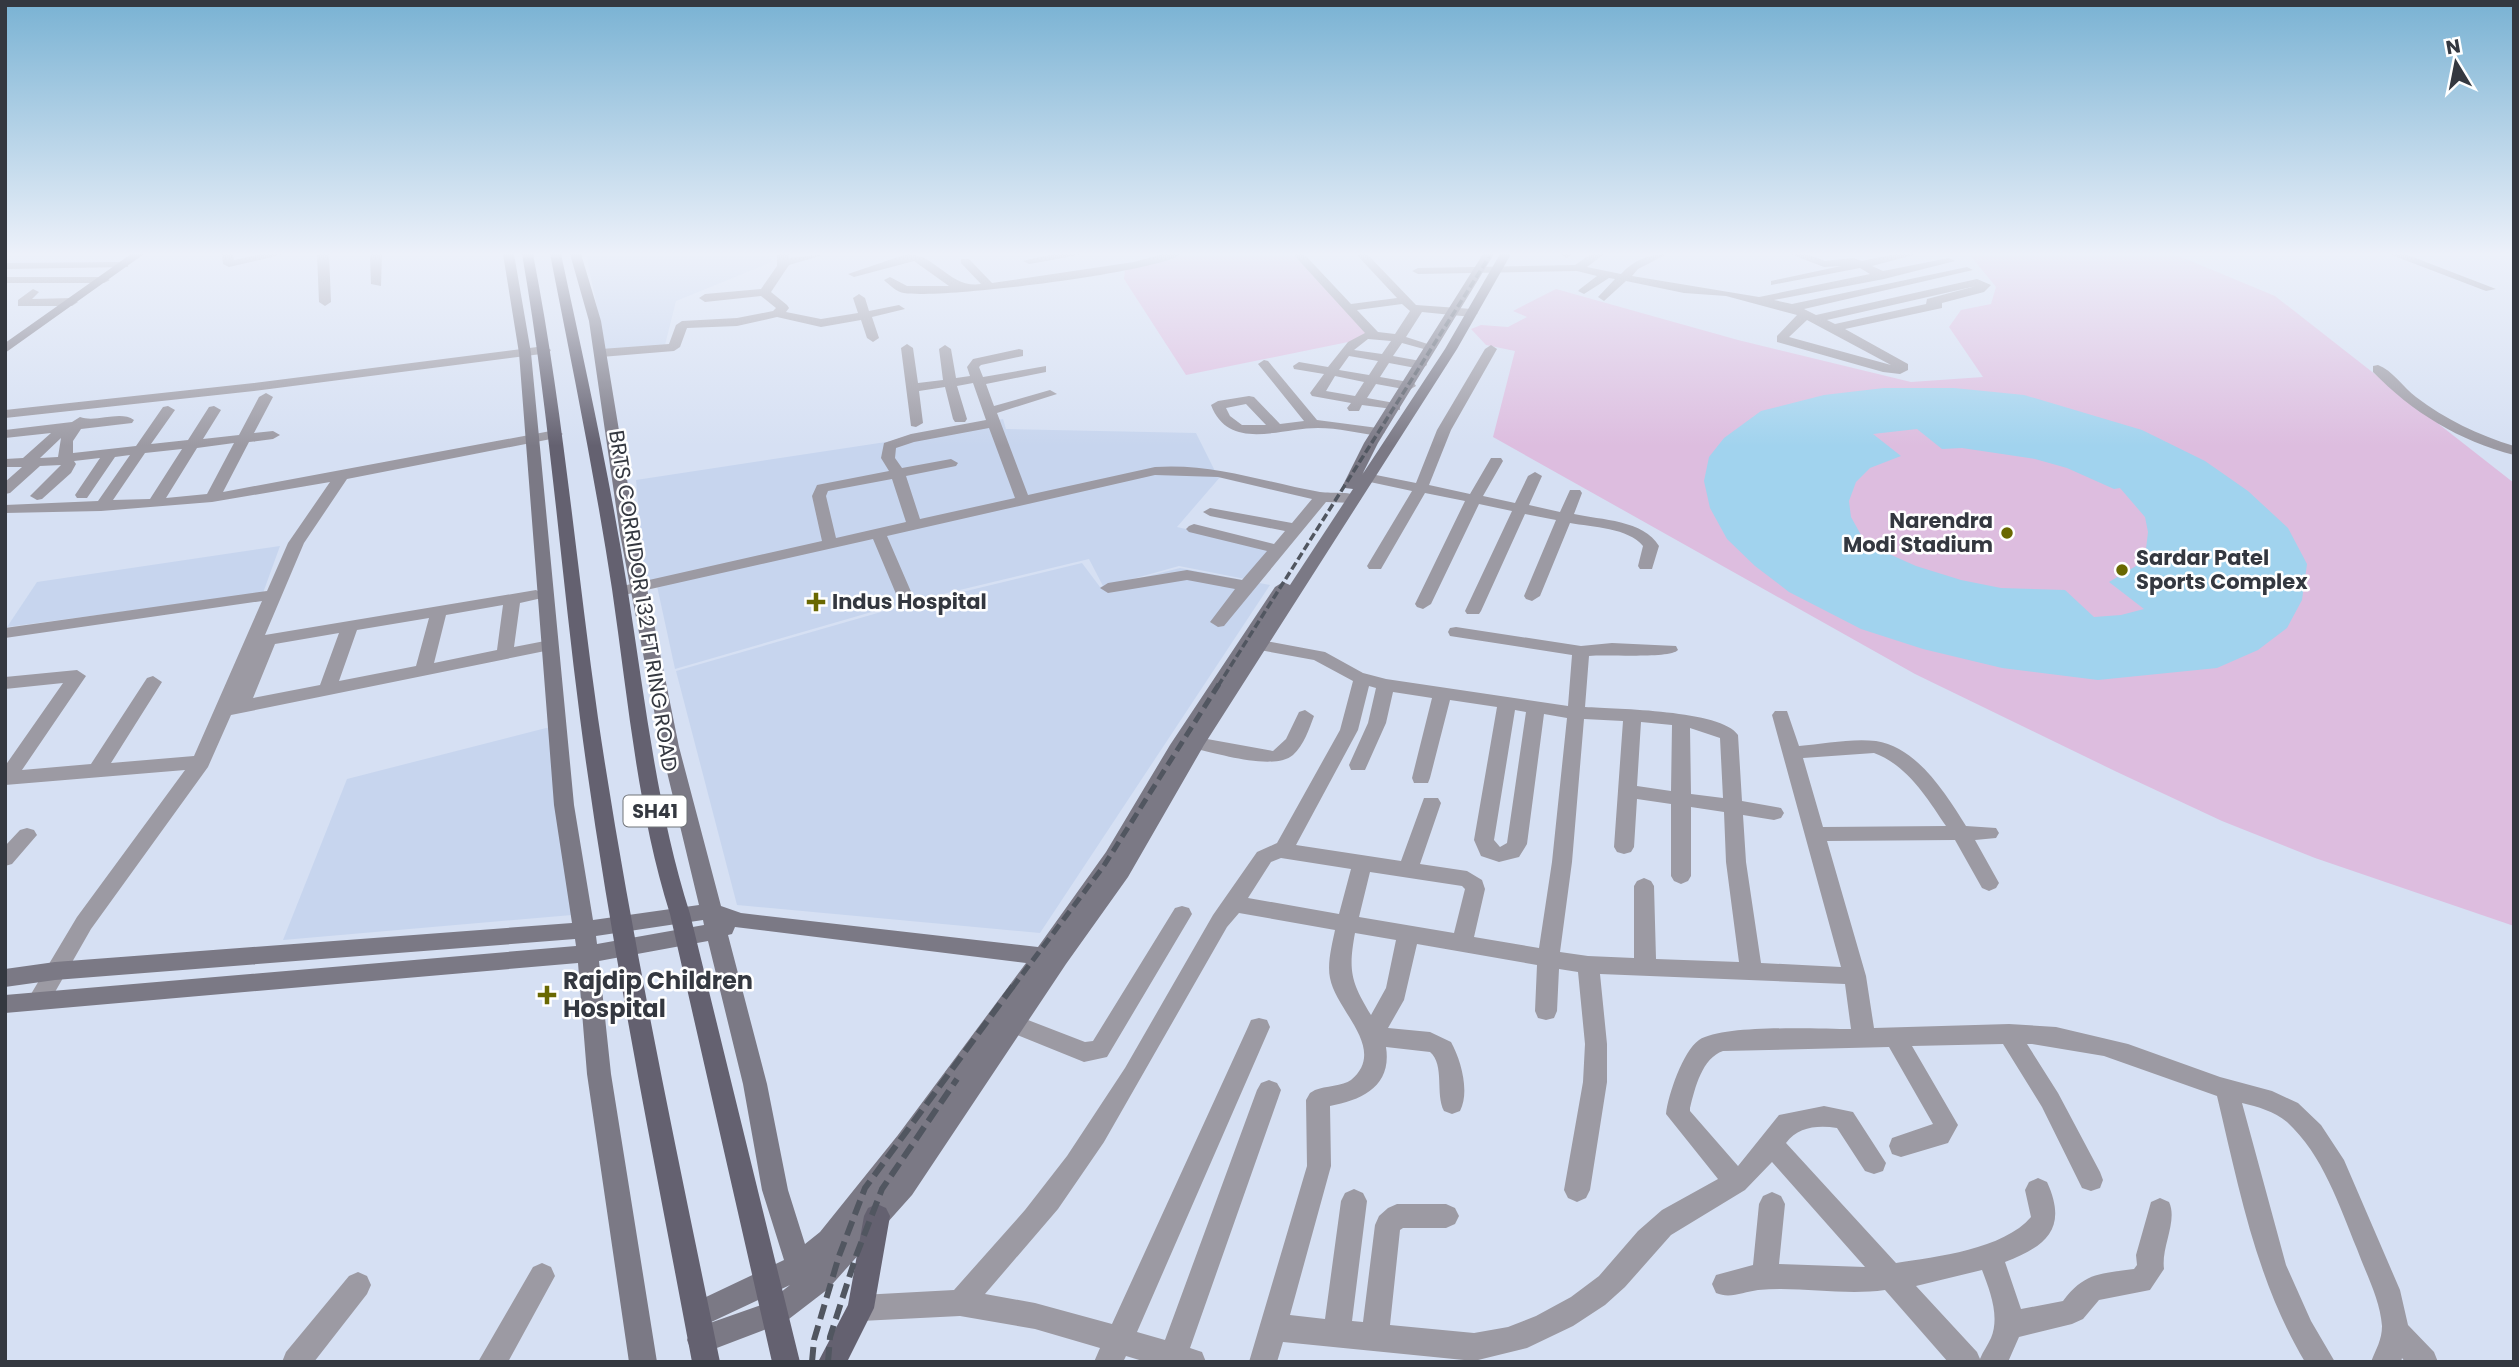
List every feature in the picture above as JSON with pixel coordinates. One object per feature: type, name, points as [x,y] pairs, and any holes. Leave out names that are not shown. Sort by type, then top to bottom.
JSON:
[{"type":"main road","name":"SH41","points":[[539,318],[556,434],[589,716],[620,925],[706,1362]]},
{"type":"main road","name":"BRTS CORRIDOR 132 FT RING ROAD","points":[[568,318],[596,450],[641,737],[667,873],[680,914],[786,1362]]},
{"type":"main road","points":[[832,1362],[861,1308],[877,1216]]},
{"type":"street","points":[[5,349],[49,318]]},
{"type":"street","points":[[519,318],[525,353],[564,805],[588,954],[600,1074],[643,1362]]},
{"type":"street","points":[[594,318],[628,534],[670,747],[755,1084],[775,1190],[799,1266]]},
{"type":"street","points":[[601,353],[674,347],[682,326],[767,318]]},
{"type":"street","points":[[796,318],[821,323],[850,318]]},
{"type":"street","points":[[867,318],[873,338]]},
{"type":"street","points":[[1357,318],[1375,336]]},
{"type":"street","points":[[1356,406],[1412,318]]},
{"type":"street","points":[[1362,477],[1378,432],[1431,347],[1458,318]]},
{"type":"street","points":[[1218,622],[1294,528],[1339,498],[1362,477],[1459,318]]},
{"type":"street","points":[[1808,318],[1792,325],[1781,339],[1888,369],[1900,370],[1903,367],[1812,318]]},
{"type":"street","points":[[1834,328],[1880,318]]},
{"type":"street","points":[[1395,407],[1356,406],[1317,393],[1346,352],[1364,336],[1431,347]]},
{"type":"street","points":[[907,348],[916,423]]},
{"type":"street","points":[[5,414],[241,389],[545,349]]},
{"type":"street","points":[[945,349],[950,383],[960,419]]},
{"type":"street","points":[[1375,566],[1421,488],[1444,430],[1491,349]]},
{"type":"street","points":[[1346,352],[1421,365]]},
{"type":"street","points":[[1020,353],[977,362],[973,366],[1023,500]]},
{"type":"street","points":[[1264,364],[1313,424]]},
{"type":"street","points":[[1299,366],[1409,386]]},
{"type":"street","points":[[911,388],[1041,369]]},
{"type":"street","points":[[2378,369],[2449,427],[2514,452]]},
{"type":"street","points":[[914,525],[898,474],[888,458],[889,446],[992,417],[1050,394]]},
{"type":"street","points":[[212,498],[266,397]]},
{"type":"street","points":[[101,507],[168,410]]},
{"type":"street","points":[[155,503],[214,410]]},
{"type":"street","points":[[5,490],[84,416]]},
{"type":"street","points":[[5,434],[127,420]]},
{"type":"street","points":[[1276,428],[1313,424],[1348,426],[1378,432]]},
{"type":"street","points":[[37,496],[66,470],[69,464],[65,460],[69,428]]},
{"type":"street","points":[[5,509],[101,507],[212,498],[342,476],[556,434]]},
{"type":"street","points":[[5,463],[65,460],[111,452],[273,435]]},
{"type":"street","points":[[82,495],[111,452]]},
{"type":"street","points":[[1423,604],[1474,499],[1496,461]]},
{"type":"street","points":[[830,544],[819,496],[822,488],[951,463]]},
{"type":"street","points":[[620,591],[1174,468],[1212,472],[1339,498]]},
{"type":"street","points":[[39,1000],[84,923],[201,762],[232,709],[261,641],[274,596],[296,543],[342,476]]},
{"type":"street","points":[[1473,611],[1535,476]]},
{"type":"street","points":[[1362,477],[1636,532],[1647,539],[1653,550],[1646,566]]},
{"type":"street","points":[[1532,596],[1575,493]]},
{"type":"street","points":[[697,1315],[769,1283],[799,1266],[829,1241],[1050,957],[1121,872],[1196,743],[1260,645],[1339,498]]},
{"type":"street","points":[[701,1339],[775,1313],[819,1279],[903,1187],[1015,1024],[1050,957],[1191,727],[1339,498]]},
{"type":"street","points":[[1210,512],[1294,528]]},
{"type":"street","points":[[1194,529],[1277,549]]},
{"type":"street","points":[[878,533],[907,601]]},
{"type":"street","points":[[1108,588],[1187,575],[1247,586]]},
{"type":"street","points":[[261,641],[536,595]]},
{"type":"street","points":[[5,633],[274,596]]},
{"type":"street","points":[[505,654],[512,599]]},
{"type":"street","points":[[424,670],[439,611]]},
{"type":"street","points":[[327,690],[349,626]]},
{"type":"street","points":[[1456,632],[1581,651],[1612,648],[1670,650]]},
{"type":"street","points":[[232,709],[550,645]]},
{"type":"street","points":[[1260,645],[1319,656],[1362,679],[1441,695],[1719,728],[1728,734],[1735,807],[1736,862],[1751,971]]},
{"type":"street","points":[[1546,1011],[1548,959],[1562,862],[1581,651]]},
{"type":"street","points":[[5,683],[77,676],[6,778]]},
{"type":"street","points":[[1284,850],[1312,793],[1349,730],[1362,679]]},
{"type":"street","points":[[97,769],[153,682]]},
{"type":"street","points":[[1358,765],[1377,723],[1386,685]]},
{"type":"street","points":[[1420,778],[1441,695]]},
{"type":"street","points":[[1507,704],[1484,840],[1488,851],[1499,855],[1512,852],[1517,844],[1536,707]]},
{"type":"street","points":[[1781,715],[1855,976],[1864,1038]]},
{"type":"street","points":[[1196,743],[1280,756],[1293,744],[1305,716]]},
{"type":"street","points":[[1624,847],[1632,716]]},
{"type":"street","points":[[1681,722],[1681,876]]},
{"type":"street","points":[[1791,752],[1875,747],[1889,750],[1908,766],[1935,796],[1962,833],[1989,883]]},
{"type":"street","points":[[6,778],[201,762]]},
{"type":"street","points":[[1627,791],[1774,813]]},
{"type":"street","points":[[1408,870],[1431,803]]},
{"type":"street","points":[[1814,834],[1989,833]]},
{"type":"street","points":[[5,859],[27,835]]},
{"type":"street","points":[[960,1303],[1036,1218],[1077,1162],[1116,1103],[1220,921],[1264,857],[1271,852],[1284,850],[1467,879],[1475,884],[1462,944]]},
{"type":"street","points":[[1263,1362],[1319,1166],[1318,1100],[1356,1090],[1372,1068],[1375,1056],[1371,1034],[1343,986],[1340,975],[1347,925],[1362,864]]},
{"type":"street","points":[[1644,886],[1645,967]]},
{"type":"street","points":[[1234,904],[1588,965],[1855,976]]},
{"type":"street","points":[[5,978],[55,971],[584,929],[711,911],[741,921],[1050,957]]},
{"type":"street","points":[[1015,1024],[1084,1052],[1098,1050],[1112,1032],[1182,914]]},
{"type":"street","points":[[5,1004],[588,954],[716,933],[741,921]]},
{"type":"street","points":[[1371,1034],[1392,1006],[1408,935]]},
{"type":"street","points":[[1577,1190],[1595,1082],[1596,1044],[1588,965]]},
{"type":"street","points":[[1113,1351],[1259,1027]]},
{"type":"street","points":[[1371,1034],[1430,1041],[1442,1048],[1446,1056],[1452,1104]]},
{"type":"street","points":[[1736,1182],[1678,1114],[1677,1105],[1698,1057],[1706,1047],[1723,1041],[2009,1034],[2053,1035],[2075,1039],[2227,1089],[2277,1102],[2311,1130],[2338,1176],[2384,1282],[2396,1331],[2391,1354],[2385,1362]]},
{"type":"street","points":[[2009,1034],[2050,1100],[2091,1181]]},
{"type":"street","points":[[1895,1037],[1946,1125],[1940,1135],[1901,1146]]},
{"type":"street","points":[[2227,1089],[2279,1288],[2302,1335],[2320,1362]]},
{"type":"street","points":[[861,1308],[960,1303],[1035,1315],[1113,1351],[1182,1359],[1269,1090]]},
{"type":"street","points":[[1272,1327],[1474,1348],[1489,1347],[1517,1339],[1587,1302],[1608,1285],[1664,1223],[1736,1182],[1763,1158],[1788,1123],[1831,1115],[1845,1120],[1874,1163]]},
{"type":"street","points":[[1772,1145],[1967,1362]]},
{"type":"street","points":[[1725,1284],[1765,1275],[1830,1281],[1890,1276],[1989,1256],[2024,1240],[2041,1226],[2044,1211],[2038,1190]]},
{"type":"street","points":[[1337,1333],[1354,1200]]},
{"type":"street","points":[[1765,1275],[1772,1204]]},
{"type":"street","points":[[2009,1325],[2062,1315],[2073,1310],[2086,1292],[2098,1287],[2141,1281],[2151,1269],[2149,1255],[2160,1210]]},
{"type":"street","points":[[1375,1337],[1388,1225],[1391,1219],[1397,1216],[1446,1216]]},
{"type":"street","points":[[1989,1256],[2008,1304],[2009,1325],[2004,1346],[1992,1362]]},
{"type":"street","points":[[492,1362],[542,1276]]},
{"type":"street","points":[[296,1362],[358,1285]]},
{"type":"street","points":[[2396,1331],[2424,1362]]},
{"type":"shaded area","points":[[599,318],[672,318],[665,345],[606,351]]},
{"type":"shaded area","points":[[1149,318],[1360,318],[1375,333],[1353,341],[1186,375]]},
{"type":"shaded area","name":"Sardar Patel Sports Complex","points":[[1525,318],[1659,318],[1911,382],[1983,377],[1949,327],[1955,318],[2303,318],[2514,483],[2514,926],[2315,858],[2222,821],[2117,772],[1915,674],[1493,437],[1515,351],[1486,345],[1471,329],[1481,325],[1508,327]]},
{"type":"shaded area","points":[[1003,419],[1006,429],[1196,433],[1215,471],[1175,467],[645,583],[636,480],[886,442]]},
{"type":"shaded area","points":[[1156,473],[1221,476],[1177,527],[1273,549],[1250,580],[1179,566],[1104,587],[1180,568],[1270,585],[1040,933],[737,905],[676,671],[888,610],[1082,563],[1100,587],[1103,586],[1089,559],[889,607],[675,669],[657,586]]},
{"type":"shaded area","points":[[280,546],[263,593],[7,627],[37,582]]},
{"type":"shaded area","points":[[550,727],[572,915],[283,940],[347,779]]},
{"type":"building","name":"Narendra Modi Stadium","points":[[1884,388],[1954,388],[2024,395],[2142,430],[2205,461],[2248,491],[2288,528],[2307,564],[2302,600],[2287,628],[2258,650],[2217,668],[2098,680],[2002,668],[1923,649],[1861,629],[1789,592],[1755,566],[1727,539],[1710,508],[1704,481],[1709,457],[1724,438],[1761,411],[1824,395]],"holes":[[[1917,429],[1942,449],[1962,448],[2035,459],[2067,468],[2114,489],[2120,488],[2145,517],[2148,532],[2146,549],[2136,566],[2109,582],[2144,609],[2121,615],[2094,617],[2065,590],[2001,588],[1961,580],[1916,566],[1869,541],[1865,542],[1851,517],[1849,501],[1856,482],[1870,468],[1901,456],[1873,434]]]},
{"type":"railway","points":[[1218,686],[1451,318]]},
{"type":"railway","points":[[1012,988],[1103,867],[1219,684]]},
{"type":"railway","points":[[812,1362],[814,1340],[839,1256],[865,1188],[1013,986]]},
{"type":"railway","points":[[828,1362],[830,1337],[856,1256],[882,1189],[957,1079]]},
{"type":"place","name":"Narendra Modi Stadium","points":[[2007,533]]},
{"type":"place","name":"Sardar Patel Sports Complex","points":[[2122,570]]},
{"type":"place","name":"Indus Hospital","points":[[816,602]]},
{"type":"place","name":"Rajdip Children Hospital","points":[[547,995]]}]
